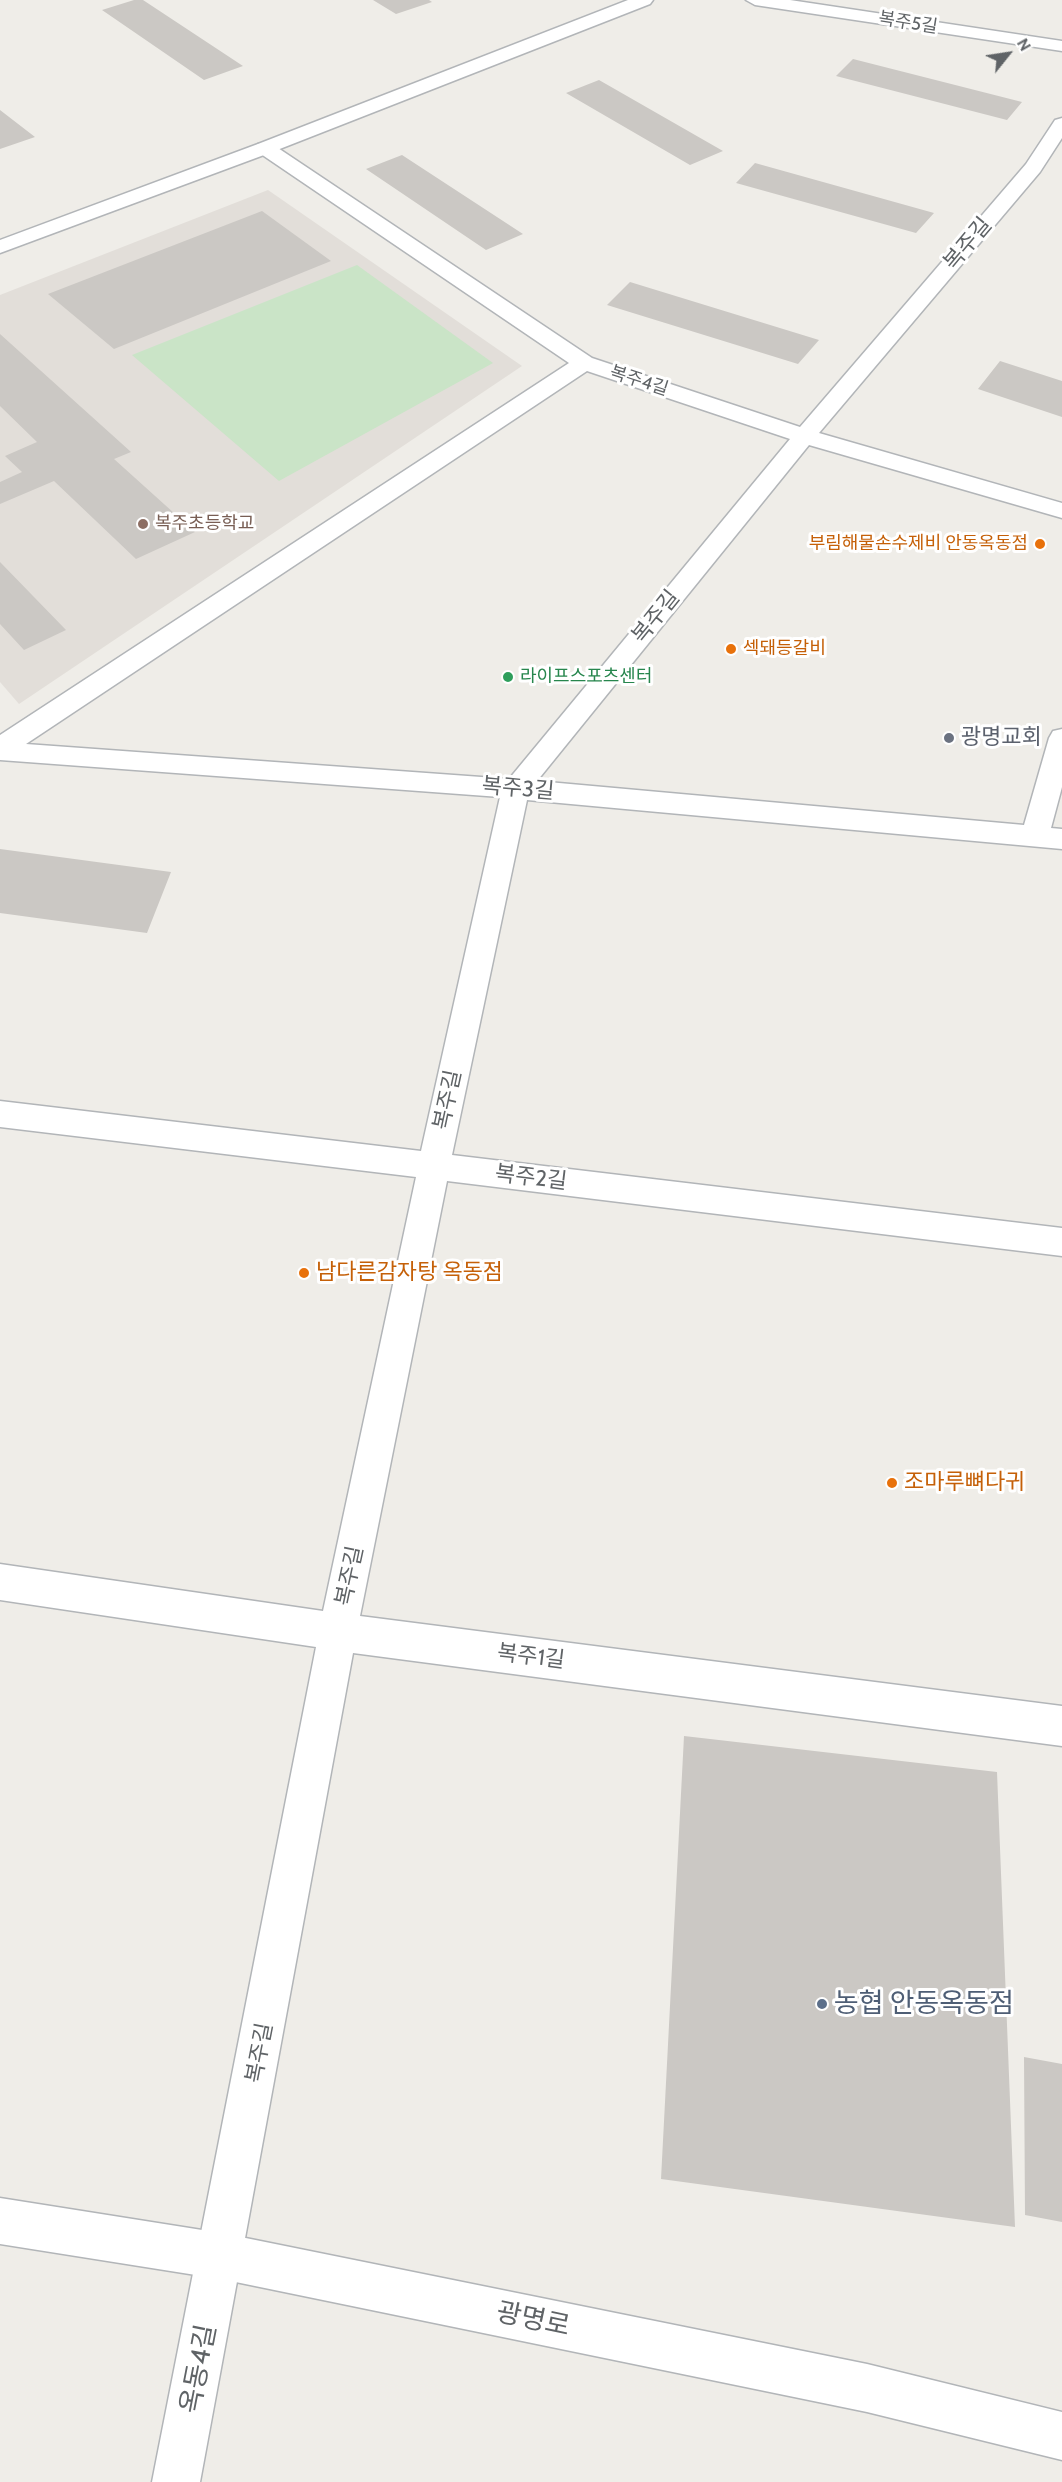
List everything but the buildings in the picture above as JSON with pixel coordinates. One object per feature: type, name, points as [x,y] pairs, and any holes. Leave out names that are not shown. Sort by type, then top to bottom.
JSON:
[{"type":"street","points":[[0,247],[265,148],[644,0]]},
{"type":"street","name":"복주5길","points":[[754,0],[1062,46]]},
{"type":"street","name":"복주길","points":[[221,2256],[338,1632],[434,1166],[516,789],[804,436],[1033,168],[1062,124]]},
{"type":"street","name":"복주4길","points":[[265,148],[584,363],[804,436],[1062,511]]},
{"type":"street","name":"복주3길","points":[[0,750],[584,363]]},
{"type":"street","points":[[1035,836],[1062,738]]},
{"type":"street","name":"복주3길","points":[[0,750],[516,789],[1062,839]]},
{"type":"street","name":"복주2길","points":[[0,1114],[1062,1242]]},
{"type":"street","name":"복주1길","points":[[0,1582],[338,1632],[1062,1726]]},
{"type":"street","name":"광명로","points":[[0,2221],[221,2256],[867,2388],[1062,2436]]},
{"type":"street","name":"옥동4길","points":[[176,2482],[221,2256]]},
{"type":"shaded area","name":"복주초등학교","points":[[268,190],[522,366],[19,704],[0,682],[0,295]]},
{"type":"green space","points":[[357,265],[493,363],[279,481],[132,355]]},
{"type":"place","name":"복주초등학교","points":[[143,524]]},
{"type":"place","name":"부림해물손수제비 안동옥동점","points":[[1040,544]]},
{"type":"place","name":"섹돼등갈비","points":[[731,649]]},
{"type":"place","name":"라이프스포츠센터","points":[[508,677]]},
{"type":"place","name":"광명교회","points":[[949,738]]},
{"type":"place","name":"남다른감자탕 옥동점","points":[[304,1273]]},
{"type":"place","name":"조마루뼈다귀","points":[[892,1483]]},
{"type":"place","name":"농협 안동옥동점","points":[[822,2004]]}]
